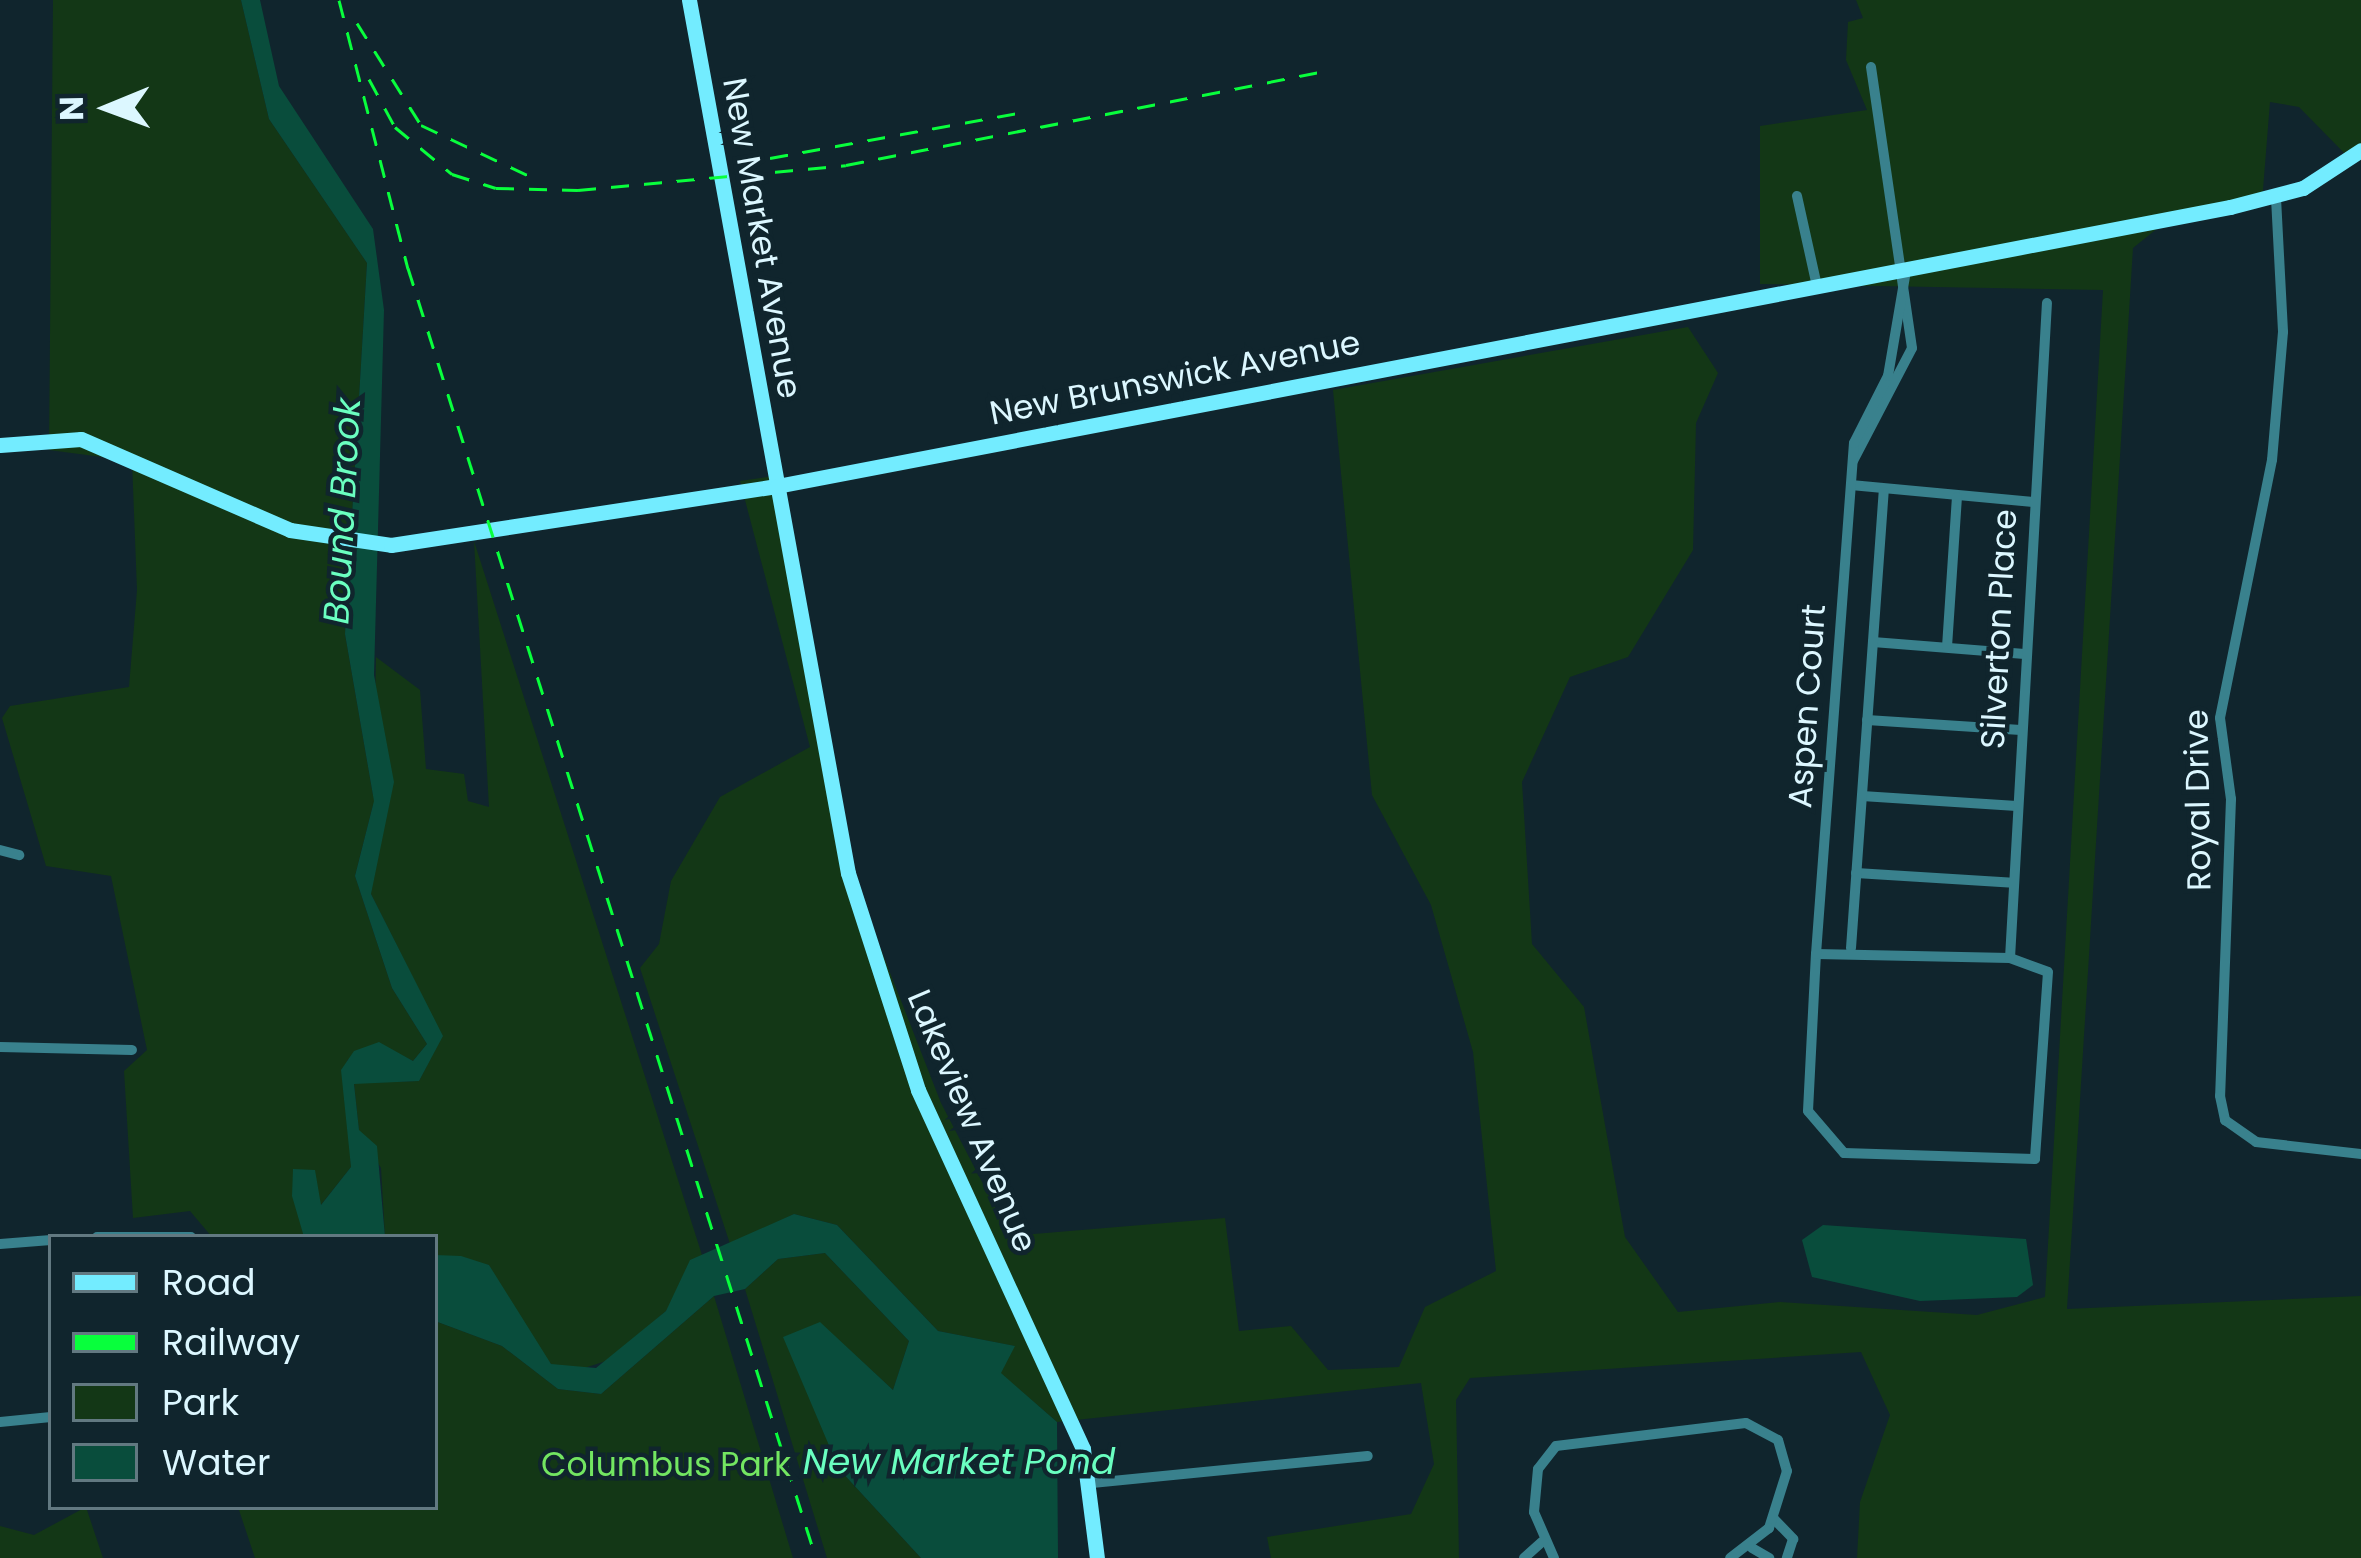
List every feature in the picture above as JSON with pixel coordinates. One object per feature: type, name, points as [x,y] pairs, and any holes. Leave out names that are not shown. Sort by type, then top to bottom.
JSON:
[{"type":"street","name":"New Market Avenue","points":[[689,0],[777,486]]},
{"type":"street","name":"Aspen Court","points":[[1871,67],[1906,271],[1888,376],[1853,461],[1808,1111],[1823,1142],[1844,1153],[2017,1166],[2036,1160],[2048,972],[2009,958]]},
{"type":"street","name":"New Brunswick Avenue","points":[[0,445],[113,448],[327,541],[391,544],[777,486],[2276,198],[2361,150]]},
{"type":"street","points":[[1796,196],[1817,286]]},
{"type":"street","name":"Royal Drive","points":[[2276,198],[2283,332],[2272,460],[2220,718],[2231,799],[2220,1096],[2225,1120],[2256,1142],[2361,1154]]},
{"type":"street","name":"Silverton Place","points":[[2009,958],[2047,302]]},
{"type":"street","points":[[1851,485],[1884,492],[2033,502]]},
{"type":"street","name":"Lakeview Avenue","points":[[777,486],[870,949],[918,1090],[1092,1483],[1097,1558]]},
{"type":"street","points":[[1851,948],[1884,492]]},
{"type":"street","points":[[1947,646],[1958,497]]},
{"type":"street","points":[[1873,642],[2025,654]]},
{"type":"street","points":[[1868,720],[2021,730]]},
{"type":"street","points":[[1862,796],[2017,806]]},
{"type":"street","points":[[0,850],[19,855]]},
{"type":"street","points":[[1856,873],[2013,883]]},
{"type":"street","points":[[1816,954],[1851,948],[2009,958]]},
{"type":"street","points":[[0,1047],[131,1050]]},
{"type":"street","points":[[0,1244],[48,1240]]},
{"type":"street","points":[[0,1422],[48,1417]]},
{"type":"street","points":[[1554,1558],[1542,1542],[1538,1469],[1556,1446],[1583,1438],[1757,1425],[1785,1459],[1774,1519],[1752,1548],[1730,1558]]},
{"type":"street","points":[[1092,1483],[1368,1456]]},
{"type":"street","points":[[1774,1519],[1793,1539],[1787,1558]]},
{"type":"street","points":[[1523,1558],[1542,1542]]},
{"type":"street","points":[[1752,1548],[1769,1558]]},
{"type":"green space","points":[[53,0],[241,0],[269,119],[367,263],[345,634],[374,801],[355,876],[392,988],[427,1044],[413,1061],[390,1049],[347,1060],[351,1167],[320,1206],[294,1169],[304,1234],[209,1234],[190,1211],[133,1218],[124,1071],[147,1050],[111,876],[46,866],[2,718],[10,706],[129,687],[137,590],[132,461],[49,450]]},
{"type":"green space","points":[[1856,0],[2361,0],[2361,154],[2351,160],[2299,107],[2270,102],[2262,202],[2174,215],[2133,248],[2067,1309],[2361,1296],[2361,1558],[1857,1558],[1860,1502],[1890,1415],[1861,1352],[1470,1378],[1456,1400],[1459,1558],[1271,1558],[1267,1537],[1411,1514],[1434,1464],[1421,1383],[1057,1422],[1000,1373],[1014,1346],[938,1331],[837,1225],[794,1214],[731,1247],[640,968],[659,944],[671,881],[720,797],[810,747],[740,481],[780,475],[855,883],[941,1103],[1010,1236],[1225,1218],[1239,1331],[1291,1326],[1328,1370],[1399,1367],[1425,1307],[1496,1271],[1473,1052],[1431,905],[1372,795],[1333,390],[1688,327],[1718,373],[1696,423],[1693,550],[1628,657],[1570,677],[1522,782],[1532,944],[1584,1007],[1625,1237],[1678,1312],[1780,1302],[1977,1315],[2045,1297],[2103,290],[1760,284],[1760,126],[1867,110],[1846,60],[1848,22],[1863,18]]},
{"type":"green space","points":[[474,541],[702,1255],[666,1311],[609,1360],[575,1371],[551,1364],[523,1330],[489,1265],[438,1256],[438,1234],[385,1234],[381,1168],[359,1131],[354,1083],[419,1081],[442,1036],[371,894],[376,657],[420,690],[426,769],[464,774],[468,801],[489,807]]},
{"type":"green space","points":[[825,1253],[909,1341],[893,1390],[820,1323],[839,1469],[921,1558],[827,1558],[745,1289],[778,1259]]},
{"type":"green space","name":"Columbus Park","points":[[714,1296],[793,1558],[255,1558],[239,1510],[438,1510],[438,1322],[502,1346],[558,1389],[601,1394]]},
{"type":"green space","points":[[87,1510],[103,1558],[0,1558],[0,1526],[34,1535]]},
{"type":"water","points":[[241,0],[260,0],[279,86],[373,229],[384,310],[374,675],[394,782],[371,894],[443,1036],[419,1081],[354,1084],[359,1130],[377,1146],[385,1234],[303,1234],[292,1196],[293,1169],[315,1170],[321,1205],[351,1167],[341,1070],[354,1051],[379,1042],[413,1061],[427,1044],[392,988],[355,876],[374,801],[345,634],[367,263],[269,119]]},
{"type":"water","name":"New Market Pond","points":[[794,1214],[837,1225],[938,1331],[1015,1346],[1001,1373],[1057,1422],[1058,1558],[921,1558],[839,1469],[783,1337],[820,1322],[893,1390],[909,1341],[825,1253],[778,1259],[745,1289],[714,1296],[601,1394],[558,1389],[502,1346],[438,1322],[438,1255],[461,1256],[489,1265],[551,1364],[596,1368],[666,1311],[690,1260]]},
{"type":"water","points":[[1823,1225],[2026,1239],[2033,1285],[2017,1297],[1920,1301],[1812,1277],[1802,1240]]},
{"type":"railway","points":[[339,0],[408,268],[816,1558]]},
{"type":"railway","points":[[357,23],[421,125],[538,180]]},
{"type":"railway","points":[[369,79],[395,127],[452,174],[496,188],[578,190],[846,165],[1330,70]]},
{"type":"railway","points":[[770,158],[1024,112]]},
{"type":"water label","name":"Bound Brook","points":[[342,511]]}]
